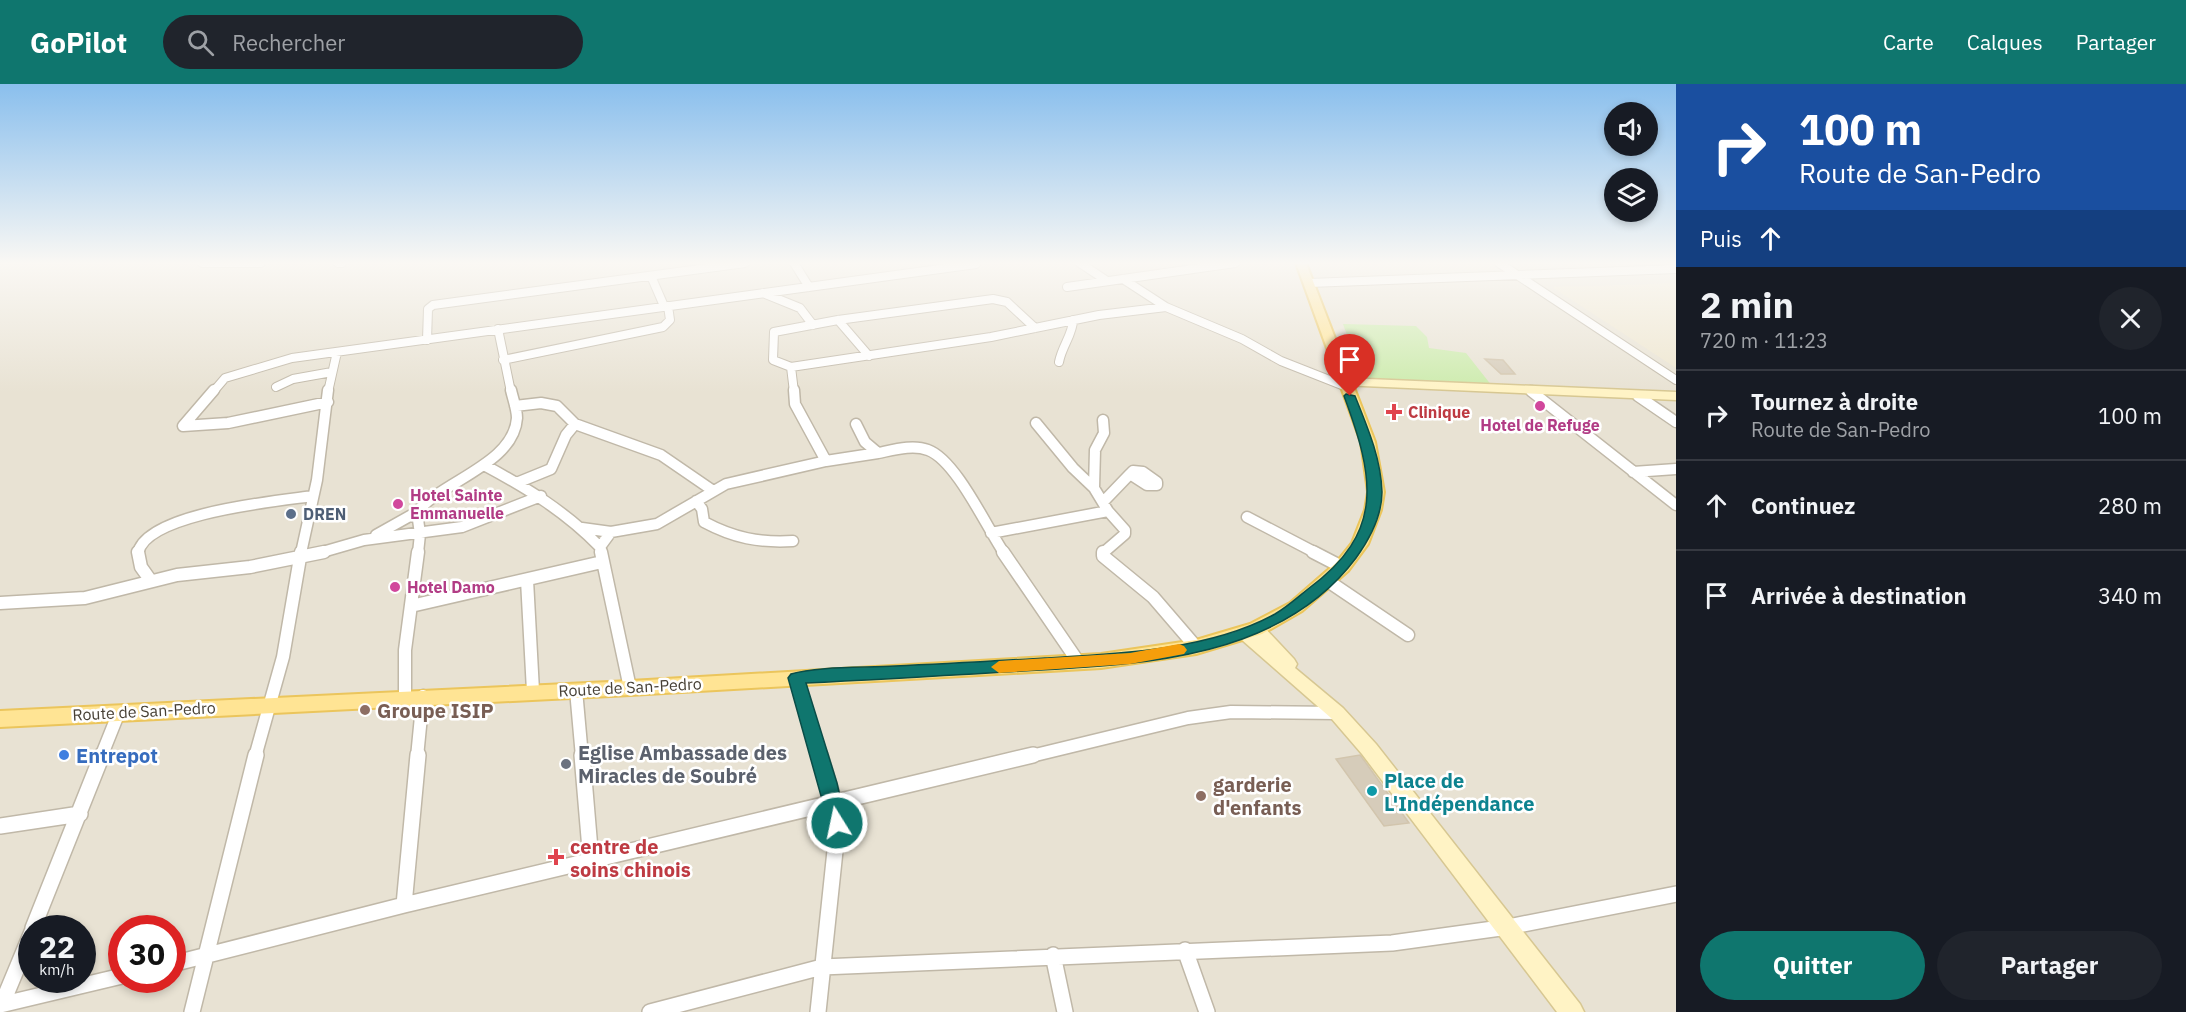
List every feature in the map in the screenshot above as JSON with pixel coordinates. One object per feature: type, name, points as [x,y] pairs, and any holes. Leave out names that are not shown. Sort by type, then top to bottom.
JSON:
[{"type":"main road","name":"Route de San-Pedro","points":[[0,719],[1079,663],[1130,659],[1196,647],[1249,631],[1282,617],[1328,581],[1360,544],[1373,510],[1376,492],[1368,442],[1317,306]]},
{"type":"street","points":[[427,340],[428,309],[432,306]]},
{"type":"street","points":[[328,402],[220,424],[191,428],[183,426],[221,381],[230,375],[274,362],[664,306]]},
{"type":"street","points":[[503,360],[663,327],[670,320],[666,306]]},
{"type":"street","points":[[796,306],[800,308],[813,325]]},
{"type":"street","points":[[939,306],[838,320],[773,333],[773,360],[791,366],[869,356],[1073,320],[1166,307],[1242,339],[1281,361],[1346,385],[1676,396]]},
{"type":"street","points":[[1013,306],[1035,327]]},
{"type":"street","points":[[1565,306],[1676,381]]},
{"type":"street","points":[[838,320],[869,356]]},
{"type":"street","points":[[1059,362],[1062,345],[1072,329],[1073,320]]},
{"type":"street","points":[[364,540],[417,512],[425,502],[484,465],[502,448],[514,431],[515,406],[498,330]]},
{"type":"street","points":[[192,1012],[268,705],[282,665],[292,592],[302,558],[337,352]]},
{"type":"street","points":[[791,366],[795,404],[826,461]]},
{"type":"street","points":[[276,387],[289,380],[332,372]]},
{"type":"street","points":[[1531,391],[1676,505]]},
{"type":"street","points":[[1638,396],[1676,422]]},
{"type":"street","points":[[515,406],[537,402],[558,406],[570,414],[575,424],[661,455],[701,480],[712,490]]},
{"type":"street","points":[[1094,488],[1095,450],[1104,434],[1102,420]]},
{"type":"street","points":[[1036,423],[1073,468],[1094,488],[1126,532],[1103,551],[1103,556],[1153,597],[1196,647]]},
{"type":"street","points":[[519,482],[551,470],[560,452],[563,437],[575,424]]},
{"type":"street","points":[[856,424],[864,442],[878,453]]},
{"type":"street","points":[[582,528],[611,532],[657,524],[712,490],[750,477],[826,461],[906,448],[935,453],[944,460],[985,517],[992,533],[1079,663]]},
{"type":"street","points":[[484,465],[541,496],[582,528],[600,547],[630,688]]},
{"type":"street","points":[[1632,472],[1676,470]]},
{"type":"street","points":[[992,533],[1106,506],[1130,474]]},
{"type":"street","points":[[151,581],[141,570],[138,559],[142,542],[151,533],[184,520],[313,496]]},
{"type":"street","points":[[0,603],[85,598],[151,581],[302,558],[364,540],[462,527],[486,520],[541,496]]},
{"type":"street","points":[[696,501],[702,509],[704,522],[732,538],[753,543],[793,541]]},
{"type":"street","points":[[404,905],[414,697],[405,650],[420,534],[417,512]]},
{"type":"street","points":[[1247,517],[1342,567]]},
{"type":"street","points":[[600,547],[611,532]]},
{"type":"street","points":[[411,606],[602,562]]},
{"type":"street","points":[[526,580],[533,691]]},
{"type":"street","points":[[1328,581],[1408,635]]},
{"type":"street","points":[[1249,631],[1337,713],[1370,748],[1572,1012]]},
{"type":"street","points":[[796,678],[834,801],[837,832],[818,1012]]},
{"type":"street","points":[[576,690],[591,861]]},
{"type":"street","points":[[38,915],[119,712]]},
{"type":"street","points":[[186,961],[404,905],[1188,718],[1231,712],[1337,713]]},
{"type":"street","points":[[0,826],[80,814]]},
{"type":"street","points":[[650,1012],[822,967],[1053,955],[1392,943],[1508,927],[1673,898]]},
{"type":"street","points":[[1185,950],[1207,1012]]},
{"type":"street","points":[[1053,955],[1065,1012]]},
{"type":"street","points":[[1,1004],[18,963]]},
{"type":"street","points":[[1,1004],[108,979]]},
{"type":"shaded area","points":[[0,306],[1676,306],[1676,1012],[0,1012]]},
{"type":"shaded area","points":[[1582,306],[1676,306],[1676,368]]},
{"type":"green space","points":[[1343,324],[1416,326],[1427,337],[1429,348],[1466,353],[1492,386],[1363,379]]},
{"type":"building","points":[[1485,359],[1503,360],[1515,374],[1501,374]]},
{"type":"building","name":"Place de L'Indépendance","points":[[1360,755],[1409,823],[1384,826],[1336,759]]},
{"type":"slow traffic","points":[[999,667],[1130,659],[1179,650]]},
{"type":"place","name":"Hotel de Refuge","points":[[1540,406]]},
{"type":"place","name":"Clinique","points":[[1394,412]]},
{"type":"place","name":"Hotel Sainte Emmanuelle","points":[[398,504]]},
{"type":"place","name":"DREN","points":[[291,514]]},
{"type":"place","name":"Hotel Damo","points":[[395,587]]},
{"type":"place","name":"Groupe ISIP","points":[[365,710]]},
{"type":"place","name":"Entrepot","points":[[64,755]]},
{"type":"place","name":"Eglise Ambassade des Miracles de Soubré","points":[[566,764]]},
{"type":"place","name":"Place de L'Indépendance","points":[[1372,791]]},
{"type":"place","name":"garderie d'enfants","points":[[1201,796]]},
{"type":"place","name":"centre de soins chinois","points":[[556,857]]},
{"type":"route","points":[[837,823],[829,783],[796,678],[1130,659],[1196,647],[1256,629],[1282,617],[1342,567],[1360,544],[1373,510],[1376,492],[1368,442],[1350,396]]}]
